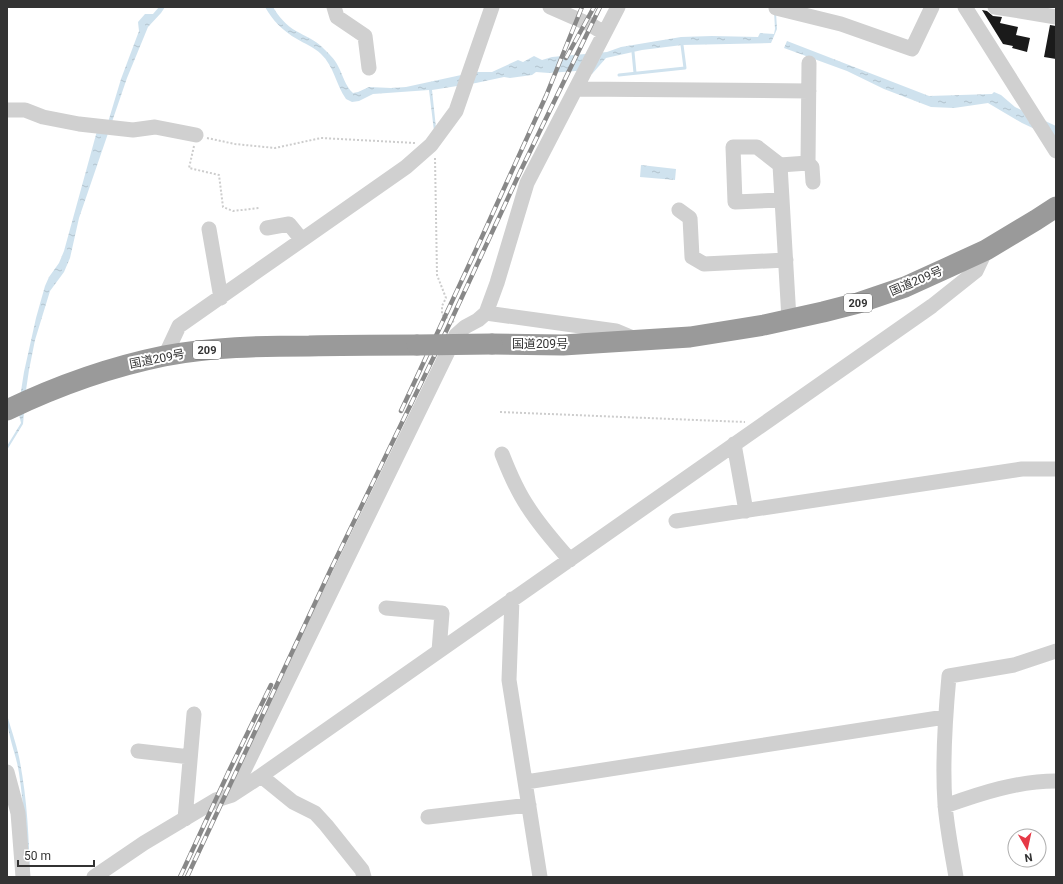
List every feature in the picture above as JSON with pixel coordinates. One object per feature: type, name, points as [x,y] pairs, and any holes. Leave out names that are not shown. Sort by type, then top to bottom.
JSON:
[{"type":"highway","name":"国道209号","points":[[7,410],[39,394],[107,370],[165,356],[211,350],[258,346],[492,344],[562,345],[690,337],[789,319],[858,303],[905,287],[986,250],[1056,207]]},
{"type":"street","points":[[334,7],[337,17],[365,36],[369,68]]},
{"type":"street","points":[[165,356],[179,326],[406,167],[431,145],[456,111],[492,7]]},
{"type":"street","points":[[550,7],[577,18],[604,33]]},
{"type":"street","points":[[232,795],[456,335],[486,313],[497,283],[527,183],[618,7]]},
{"type":"street","points":[[776,8],[841,24],[912,49],[932,7]]},
{"type":"street","points":[[965,7],[1056,151]]},
{"type":"street","points":[[995,7],[1054,13]]},
{"type":"street","points":[[809,63],[808,163],[812,167],[813,182]]},
{"type":"street","points":[[576,89],[809,91]]},
{"type":"street","points":[[7,110],[25,110],[43,117],[79,124],[133,130],[155,127],[196,136]]},
{"type":"street","points":[[782,200],[735,202],[733,147],[756,147],[780,165],[808,163]]},
{"type":"street","points":[[780,165],[789,319]]},
{"type":"street","points":[[679,210],[690,218],[692,257],[704,264],[786,260]]},
{"type":"street","points":[[267,228],[289,224],[302,240]]},
{"type":"street","points":[[209,229],[221,298]]},
{"type":"street","points":[[94,877],[144,843],[216,800],[232,795],[261,776],[932,306],[976,271],[986,250]]},
{"type":"street","points":[[486,313],[616,331],[640,340]]},
{"type":"street","points":[[734,444],[746,511]]},
{"type":"street","points":[[502,454],[526,505],[547,534],[570,560]]},
{"type":"street","points":[[676,521],[1022,469],[1056,469]]},
{"type":"street","points":[[512,599],[509,680],[540,877]]},
{"type":"street","points":[[386,608],[442,613],[438,651]]},
{"type":"street","points":[[956,877],[945,806],[945,717],[949,676],[1014,665],[1056,651]]},
{"type":"street","points":[[185,819],[194,714]]},
{"type":"street","points":[[526,782],[945,717]]},
{"type":"street","points":[[138,751],[190,757]]},
{"type":"street","points":[[7,772],[18,813],[23,877]]},
{"type":"street","points":[[261,776],[293,802],[315,813],[362,870],[364,877]]},
{"type":"street","points":[[945,806],[981,793],[1020,784],[1056,781]]},
{"type":"street","points":[[428,817],[529,805]]},
{"type":"path","points":[[258,208],[233,210],[223,207],[219,175],[189,168],[196,136],[235,144],[275,148],[321,138],[422,143],[431,145],[435,154],[437,275],[446,298],[442,306],[442,314],[465,327]]},
{"type":"path","points":[[500,412],[764,423]]},
{"type":"water","points":[[159,7],[165,7],[148,27],[127,78],[79,218],[70,258],[64,272],[50,291],[35,340],[26,390],[27,407],[24,413],[23,424],[7,450],[7,446],[21,423],[18,410],[24,372],[45,286],[49,277],[59,263],[64,251],[97,131],[106,129],[121,79],[139,31],[138,22],[145,14],[153,14]]},
{"type":"water","points":[[265,7],[273,7],[289,26],[322,47],[335,61],[346,84],[353,93],[369,87],[406,87],[475,72],[492,72],[518,60],[523,62],[534,56],[542,60],[552,57],[607,52],[621,47],[681,37],[758,37],[760,33],[774,34],[774,11],[776,12],[777,29],[771,43],[682,45],[642,50],[606,58],[592,74],[589,70],[549,73],[536,72],[532,75],[510,78],[504,77],[432,90],[436,128],[434,131],[429,90],[373,94],[359,101],[352,102],[346,99],[329,64],[321,54],[283,29],[271,17]]},
{"type":"water","points":[[787,41],[929,96],[992,94],[994,92],[1001,95],[1015,107],[1056,126],[1056,139],[1022,123],[988,103],[954,108],[931,107],[884,89],[847,71],[784,48]]},
{"type":"water","points":[[641,165],[676,169],[675,180],[640,177]]},
{"type":"water","points":[[7,715],[18,752],[22,772],[26,802],[30,877],[19,773],[8,730]]},
{"type":"building","points":[[982,10],[987,11],[993,16],[1002,17],[1000,23],[1018,27],[1016,35],[1030,38],[1027,52],[1012,48],[1013,46],[1003,44]]},
{"type":"building","points":[[1050,25],[1056,26],[1056,59],[1044,57]]},
{"type":"waterway","points":[[619,75],[685,68],[682,45]]},
{"type":"waterway","points":[[633,52],[635,73]]},
{"type":"railway","points":[[401,411],[546,96],[582,7]]},
{"type":"railway","points":[[566,58],[594,7]]},
{"type":"railway","points":[[187,877],[330,571],[442,340],[521,170],[600,7]]},
{"type":"railway","points":[[180,877],[271,685]]}]
